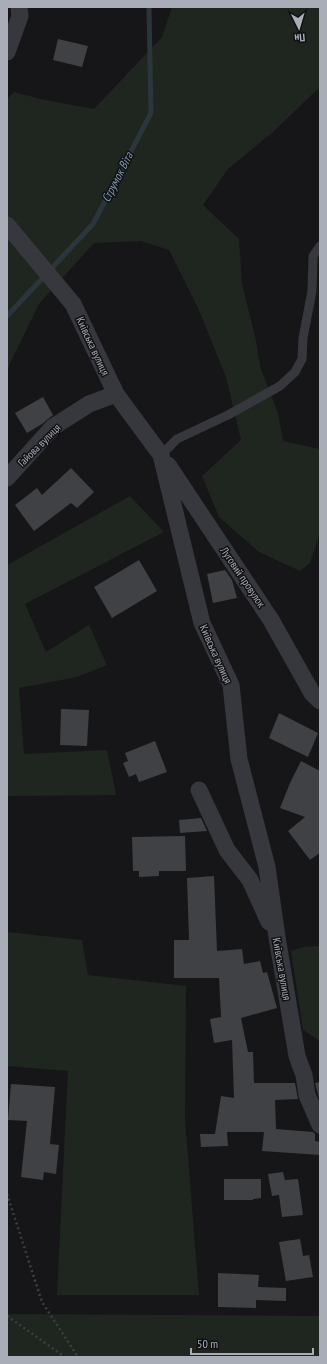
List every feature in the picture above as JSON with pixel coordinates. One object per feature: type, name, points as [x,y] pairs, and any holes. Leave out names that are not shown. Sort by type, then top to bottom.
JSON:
[{"type":"street","points":[[7,52],[20,16],[18,7]]},
{"type":"street","name":"Київська вулиця","points":[[7,225],[73,304],[116,394],[161,454],[202,623],[231,684],[239,759],[267,867],[277,938],[297,1056],[304,1075],[307,1094],[320,1125]]},
{"type":"street","name":"Гайова вулиця","points":[[7,478],[53,427],[90,404],[116,394]]},
{"type":"street","name":"Луговий провулок","points":[[161,454],[271,620],[312,693],[320,701]]},
{"type":"street","points":[[199,790],[227,850],[250,880],[277,938]]},
{"type":"lane","points":[[161,454],[177,439],[228,415],[280,386],[294,372],[302,359],[303,338],[312,291],[312,256],[320,246]]},
{"type":"path","points":[[7,1194],[42,1302],[78,1357]]},
{"type":"path","points":[[7,1316],[65,1357]]},
{"type":"shaded area","points":[[172,7],[319,7],[320,87],[273,132],[228,169],[203,205],[239,239],[242,284],[256,341],[260,366],[278,413],[283,441],[320,449],[320,532],[310,563],[300,571],[259,552],[219,517],[202,476],[241,440],[226,377],[199,310],[169,250],[141,241],[94,243],[39,304],[7,370],[7,99],[14,92],[45,100],[94,109],[162,37]]},
{"type":"shaded area","points":[[130,496],[164,532],[25,604],[46,652],[89,625],[107,665],[77,677],[19,688],[24,754],[107,750],[116,795],[7,796],[7,565]]},
{"type":"shaded area","points":[[7,932],[82,940],[88,975],[186,986],[185,1119],[199,1295],[57,1295],[68,1071],[7,1066]]},
{"type":"shaded area","points":[[320,946],[320,1041],[303,1030],[291,951],[304,947]]},
{"type":"shaded area","points":[[7,1314],[320,1316],[320,1357],[7,1357]]},
{"type":"building","points":[[58,39],[88,46],[82,67],[53,60]]},
{"type":"building","points":[[43,397],[53,415],[27,433],[15,413]]},
{"type":"building","points":[[71,468],[94,492],[77,508],[71,503],[34,531],[15,505],[37,488],[42,495]]},
{"type":"building","points":[[139,560],[157,591],[112,618],[94,587]]},
{"type":"building","points":[[225,570],[232,580],[237,598],[213,603],[207,574]]},
{"type":"building","points":[[61,709],[89,710],[87,746],[60,745]]},
{"type":"building","points":[[279,713],[318,733],[308,757],[269,738]]},
{"type":"building","points":[[155,741],[167,772],[139,782],[136,774],[129,777],[123,763],[128,761],[125,753]]},
{"type":"building","points":[[301,761],[320,771],[320,853],[310,860],[288,831],[305,817],[280,808]]},
{"type":"building","points":[[201,818],[207,831],[180,833],[179,820]]},
{"type":"building","points":[[185,836],[186,871],[159,871],[159,876],[139,877],[139,871],[133,871],[132,837]]},
{"type":"building","points":[[214,876],[217,951],[242,949],[244,964],[260,961],[263,973],[267,972],[277,1008],[241,1018],[248,1052],[253,1052],[254,1083],[295,1083],[298,1099],[275,1100],[276,1129],[313,1132],[315,1134],[315,1141],[320,1142],[320,1155],[262,1151],[264,1132],[227,1132],[228,1146],[201,1147],[200,1134],[215,1134],[221,1096],[234,1098],[232,1040],[214,1043],[210,1019],[221,1017],[219,978],[174,978],[174,940],[189,940],[187,878]]},
{"type":"building","points":[[320,1082],[320,1098],[319,1098],[315,1083]]},
{"type":"building","points":[[11,1084],[55,1087],[50,1144],[59,1145],[56,1174],[44,1172],[43,1180],[21,1177],[27,1121],[8,1120]]},
{"type":"building","points":[[283,1172],[285,1180],[298,1179],[303,1215],[282,1217],[279,1195],[272,1196],[268,1174]]},
{"type":"building","points":[[224,1179],[261,1179],[261,1198],[253,1200],[224,1200]]},
{"type":"building","points":[[300,1239],[303,1256],[309,1255],[313,1277],[286,1281],[279,1242]]},
{"type":"building","points":[[218,1273],[259,1275],[258,1287],[286,1288],[286,1301],[256,1300],[256,1308],[218,1307]]},
{"type":"waterway","name":"Струмок Віта","points":[[7,316],[93,224],[151,113],[149,7]]}]
